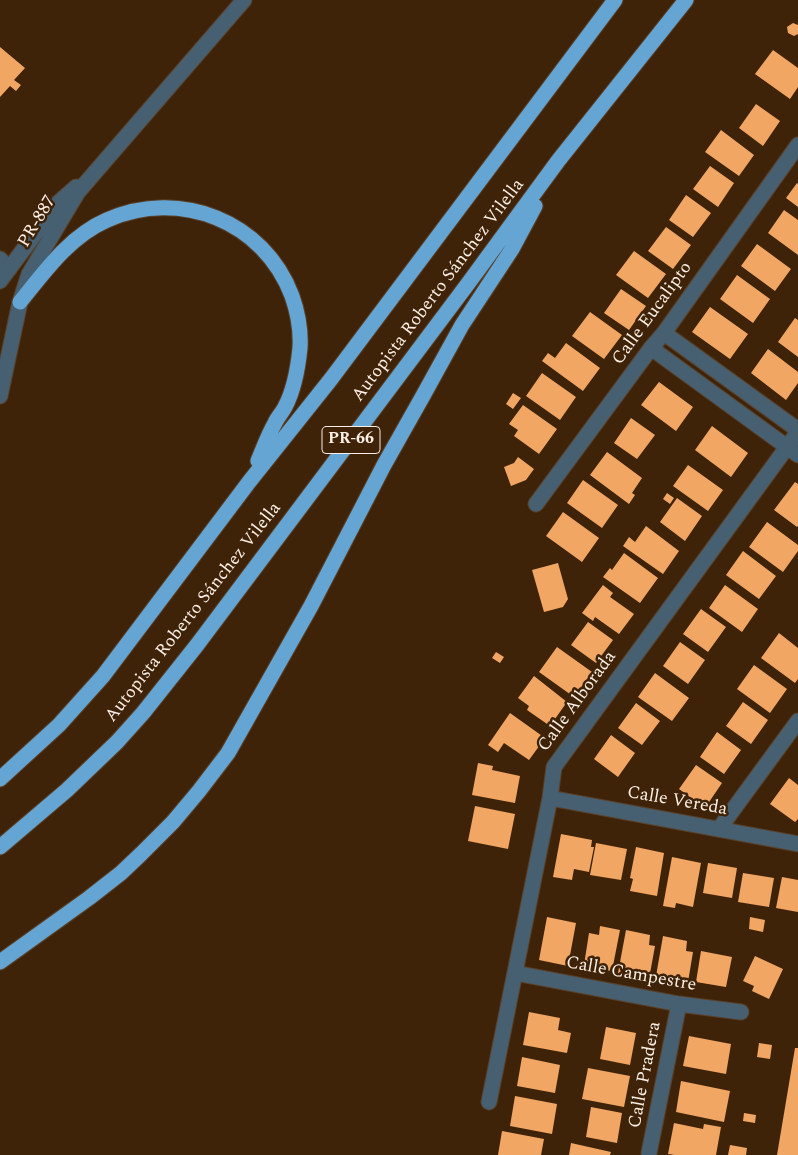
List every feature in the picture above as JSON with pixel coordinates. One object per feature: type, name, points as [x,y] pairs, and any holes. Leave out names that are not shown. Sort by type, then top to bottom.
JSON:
[{"type":"highway","name":"Autopista Roberto Sánchez Vilella","points":[[0,779],[59,725],[103,676],[249,482],[337,371],[615,0]]},
{"type":"highway","name":"Autopista Roberto Sánchez Vilella","points":[[0,847],[68,790],[118,742],[143,713],[203,637],[558,161],[682,6]]},
{"type":"highway","points":[[0,962],[121,873],[173,822],[199,792],[228,753],[311,606],[384,465],[462,325],[512,249],[558,161]]},
{"type":"highway","points":[[20,302],[52,262],[74,242],[91,228],[123,213],[142,209],[181,208],[213,216],[247,235],[263,249],[288,285],[299,324],[300,347],[292,390],[249,482]]},
{"type":"street","name":"PR-887","points":[[0,396],[20,302],[29,274],[78,192],[244,0]]},
{"type":"street","name":"Calle Eucalipto","points":[[536,504],[664,332],[798,145]]},
{"type":"street","name":"PR-887","points":[[0,281],[5,264],[59,202],[103,163]]},
{"type":"street","points":[[664,332],[798,431]]},
{"type":"street","points":[[651,348],[793,451]]},
{"type":"street","name":"Calle Alborada","points":[[489,1102],[550,798],[554,767],[793,451],[798,431]]},
{"type":"street","points":[[719,829],[798,721]]},
{"type":"street","name":"Calle Vereda","points":[[550,798],[798,844]]},
{"type":"street","name":"Calle Campestre","points":[[515,973],[679,1004],[741,1012]]},
{"type":"street","name":"Calle Pradera","points":[[649,1153],[679,1004]]},
{"type":"building","points":[[793,23],[798,25],[798,34],[794,36],[788,33],[787,27]]},
{"type":"building","points":[[0,47],[25,68],[14,80],[21,85],[16,91],[10,86],[0,97]]},
{"type":"building","points":[[773,50],[798,68],[798,87],[790,99],[755,74]]},
{"type":"building","points":[[756,104],[780,121],[763,146],[739,128]]},
{"type":"building","points":[[721,130],[754,155],[739,176],[705,152]]},
{"type":"building","points":[[710,166],[734,183],[718,207],[693,189]]},
{"type":"building","points":[[798,184],[798,207],[786,198]]},
{"type":"building","points":[[686,195],[711,213],[693,237],[669,220]]},
{"type":"building","points":[[784,210],[798,220],[798,255],[768,233]]},
{"type":"building","points":[[666,227],[691,245],[673,269],[648,251]]},
{"type":"building","points":[[757,244],[791,269],[775,291],[741,266]]},
{"type":"building","points":[[634,251],[666,274],[648,298],[616,275]]},
{"type":"building","points":[[737,275],[770,299],[753,323],[720,299]]},
{"type":"building","points":[[621,289],[646,306],[629,330],[604,313]]},
{"type":"building","points":[[710,307],[748,334],[730,359],[692,332]]},
{"type":"building","points":[[590,312],[622,335],[604,359],[572,336]]},
{"type":"building","points":[[795,318],[798,320],[798,357],[778,342]]},
{"type":"building","points":[[566,343],[600,368],[583,391],[542,361],[548,353],[555,358]]},
{"type":"building","points":[[768,349],[798,372],[798,383],[786,400],[751,373]]},
{"type":"building","points":[[542,373],[576,397],[560,420],[526,396]]},
{"type":"building","points":[[659,382],[693,407],[676,431],[641,405]]},
{"type":"building","points":[[513,393],[521,398],[513,409],[506,404]]},
{"type":"building","points":[[523,405],[557,429],[539,454],[514,436],[518,430],[509,424]]},
{"type":"building","points":[[631,418],[655,435],[637,459],[614,443]]},
{"type":"building","points":[[712,426],[748,453],[731,477],[695,450]]},
{"type":"building","points":[[607,452],[642,478],[632,493],[635,495],[629,504],[590,475]]},
{"type":"building","points":[[518,457],[534,469],[526,480],[511,486],[504,467],[514,463]]},
{"type":"building","points":[[688,465],[723,490],[708,511],[673,486]]},
{"type":"building","points":[[583,480],[618,505],[602,528],[567,503]]},
{"type":"building","points":[[795,482],[798,484],[797,527],[774,510]]},
{"type":"building","points":[[667,493],[674,498],[670,504],[663,499]]},
{"type":"building","points":[[677,498],[702,516],[685,541],[660,522]]},
{"type":"building","points":[[563,512],[599,538],[582,562],[546,536]]},
{"type":"building","points":[[767,522],[798,545],[798,551],[783,572],[749,547]]},
{"type":"building","points":[[646,526],[679,551],[663,574],[623,546],[629,537],[635,542]]},
{"type":"building","points":[[743,551],[776,576],[759,599],[726,575]]},
{"type":"building","points":[[624,553],[658,578],[640,603],[603,577],[610,568],[612,570]]},
{"type":"building","points":[[558,563],[568,599],[563,607],[544,612],[532,570]]},
{"type":"building","points":[[603,585],[613,593],[610,597],[634,614],[619,634],[595,617],[593,621],[582,613]]},
{"type":"building","points":[[725,585],[758,609],[742,632],[709,608]]},
{"type":"building","points":[[701,609],[726,627],[708,652],[683,634]]},
{"type":"building","points":[[588,622],[613,640],[596,663],[571,645]]},
{"type":"building","points":[[779,633],[798,648],[798,679],[795,683],[761,658]]},
{"type":"building","points":[[680,642],[705,660],[688,684],[663,666]]},
{"type":"building","points":[[557,647],[592,672],[574,697],[539,672]]},
{"type":"building","points":[[496,652],[504,657],[500,663],[492,658]]},
{"type":"building","points":[[754,665],[787,689],[770,713],[737,689]]},
{"type":"building","points":[[655,673],[689,698],[672,721],[638,697]]},
{"type":"building","points":[[534,676],[567,702],[550,726],[527,710],[529,706],[518,698]]},
{"type":"building","points":[[743,702],[768,720],[751,744],[726,726]]},
{"type":"building","points":[[636,703],[660,721],[642,745],[618,728]]},
{"type":"building","points":[[510,713],[545,738],[529,760],[504,743],[498,752],[488,745]]},
{"type":"building","points":[[717,732],[741,750],[724,774],[700,757]]},
{"type":"building","points":[[611,735],[635,753],[618,777],[594,759]]},
{"type":"building","points":[[478,763],[493,766],[492,770],[520,776],[515,803],[472,795]]},
{"type":"building","points":[[696,765],[722,783],[705,808],[679,789]]},
{"type":"building","points":[[789,778],[798,785],[798,819],[795,822],[770,804]]},
{"type":"building","points":[[475,806],[515,814],[508,849],[468,841]]},
{"type":"building","points":[[561,834],[592,840],[591,847],[594,847],[589,872],[574,869],[572,880],[553,877]]},
{"type":"building","points":[[596,843],[627,849],[621,880],[590,875]]},
{"type":"building","points":[[636,847],[664,853],[657,896],[630,891],[633,879],[630,878]]},
{"type":"building","points":[[672,857],[701,863],[693,907],[676,903],[675,908],[663,906]]},
{"type":"building","points":[[708,863],[737,868],[732,898],[703,893]]},
{"type":"building","points":[[743,873],[774,878],[769,907],[738,902]]},
{"type":"building","points":[[782,877],[798,880],[798,912],[776,908]]},
{"type":"building","points":[[547,917],[576,923],[568,966],[539,960]]},
{"type":"building","points":[[750,917],[765,920],[763,932],[749,929]]},
{"type":"building","points":[[600,926],[620,930],[612,971],[584,965],[589,933],[599,935]]},
{"type":"building","points":[[626,930],[650,935],[649,945],[655,946],[649,979],[618,973]]},
{"type":"building","points":[[663,936],[687,941],[686,951],[693,952],[688,982],[656,976]]},
{"type":"building","points":[[701,951],[732,957],[726,987],[696,982]]},
{"type":"building","points":[[755,956],[783,969],[769,999],[752,991],[754,986],[743,981]]},
{"type":"building","points":[[529,1012],[560,1018],[558,1030],[571,1033],[567,1053],[523,1045]]},
{"type":"building","points":[[606,1027],[636,1033],[630,1065],[600,1059]]},
{"type":"building","points":[[689,1036],[731,1044],[726,1074],[683,1066]]},
{"type":"building","points":[[759,1043],[772,1045],[770,1059],[757,1057]]},
{"type":"building","points":[[795,1048],[798,1048],[798,1155],[777,1155]]},
{"type":"building","points":[[522,1057],[560,1065],[555,1093],[517,1086]]},
{"type":"building","points":[[588,1068],[630,1076],[624,1107],[582,1099]]},
{"type":"building","points":[[681,1081],[730,1091],[724,1122],[676,1112]]},
{"type":"building","points":[[515,1096],[557,1104],[552,1134],[510,1126]]},
{"type":"building","points":[[591,1107],[622,1113],[617,1143],[586,1137]]},
{"type":"building","points":[[744,1113],[756,1115],[755,1123],[743,1121]]},
{"type":"building","points":[[674,1123],[703,1129],[704,1124],[721,1127],[716,1155],[668,1154]]},
{"type":"building","points":[[502,1131],[544,1139],[541,1155],[498,1155]]},
{"type":"building","points":[[571,1143],[611,1152],[610,1155],[569,1155]]},
{"type":"building","points":[[730,1145],[747,1148],[746,1155],[728,1155]]}]
